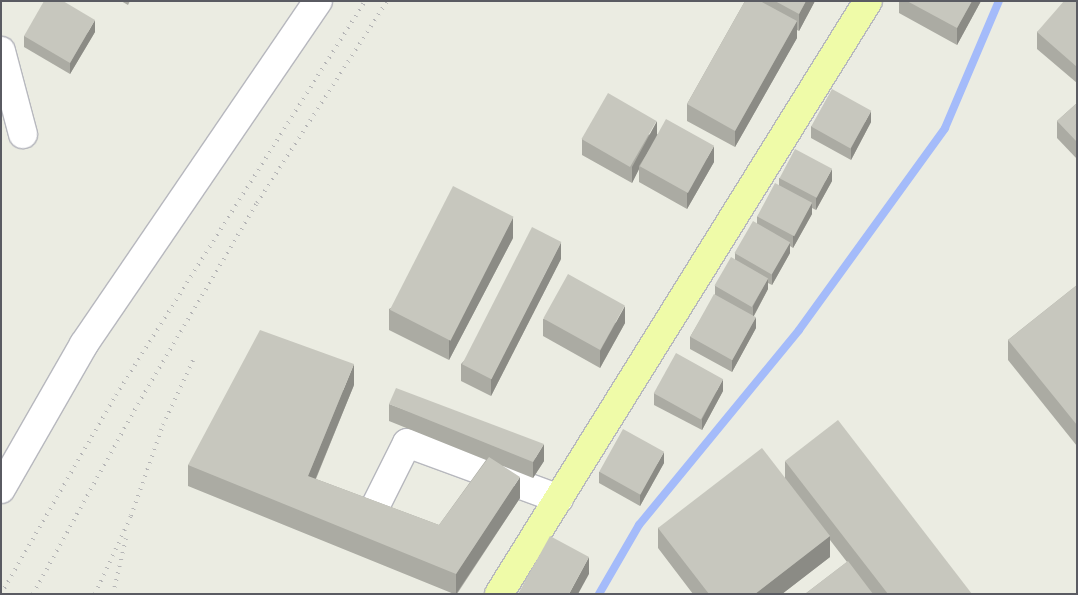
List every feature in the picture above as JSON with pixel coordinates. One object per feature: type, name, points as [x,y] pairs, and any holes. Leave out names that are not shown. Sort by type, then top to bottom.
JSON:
[{"type":"main road","points":[[499,594],[868,1]]},
{"type":"street","points":[[1,489],[84,344],[318,1]]},
{"type":"street","points":[[1,51],[23,134]]},
{"type":"street","points":[[376,505],[407,443],[559,499]]},
{"type":"building","points":[[44,1],[63,1],[95,20],[70,63],[24,36]]},
{"type":"building","points":[[745,1],[760,1],[797,21],[735,131],[687,104]]},
{"type":"building","points":[[775,1],[806,1],[799,14]]},
{"type":"building","points":[[907,1],[972,1],[957,28]]},
{"type":"building","points":[[1064,1],[1077,1],[1077,67],[1037,32]]},
{"type":"building","points":[[832,89],[871,111],[851,148],[811,127]]},
{"type":"building","points":[[608,93],[656,121],[630,167],[582,139]]},
{"type":"building","points":[[1077,103],[1077,142],[1057,121]]},
{"type":"building","points":[[666,119],[714,146],[688,193],[640,166]]},
{"type":"building","points":[[795,149],[832,169],[817,198],[780,178]]},
{"type":"building","points":[[775,183],[812,203],[794,236],[757,217]]},
{"type":"building","points":[[453,186],[514,217],[450,341],[390,310]]},
{"type":"building","points":[[753,221],[790,243],[772,275],[734,253]]},
{"type":"building","points":[[532,227],[561,242],[491,379],[462,364]]},
{"type":"building","points":[[731,257],[768,279],[752,307],[714,286]]},
{"type":"building","points":[[568,274],[625,306],[600,350],[543,319]]},
{"type":"building","points":[[1077,285],[1077,425],[1008,340]]},
{"type":"building","points":[[714,294],[756,317],[732,360],[690,337]]},
{"type":"building","points":[[260,330],[354,364],[308,476],[439,525],[489,457],[520,477],[456,574],[188,465]]},
{"type":"building","points":[[676,353],[723,379],[701,419],[654,393]]},
{"type":"building","points":[[396,388],[544,444],[533,462],[389,404]]},
{"type":"building","points":[[838,420],[972,594],[888,594],[785,461]]},
{"type":"building","points":[[623,429],[664,452],[640,495],[599,472]]},
{"type":"building","points":[[762,448],[830,536],[755,594],[709,594],[658,528]]},
{"type":"building","points":[[550,536],[589,557],[569,594],[518,594]]},
{"type":"building","points":[[848,561],[873,594],[805,594]]},
{"type":"waterway","points":[[599,594],[639,525],[799,330],[945,128],[999,1]]},
{"type":"railway","points":[[1,594],[116,395],[365,1]]},
{"type":"railway","points":[[33,594],[138,404],[257,203],[387,1]]},
{"type":"railway","points":[[95,594],[131,516],[163,425],[195,356]]},
{"type":"railway","points":[[113,594],[126,538]]}]
